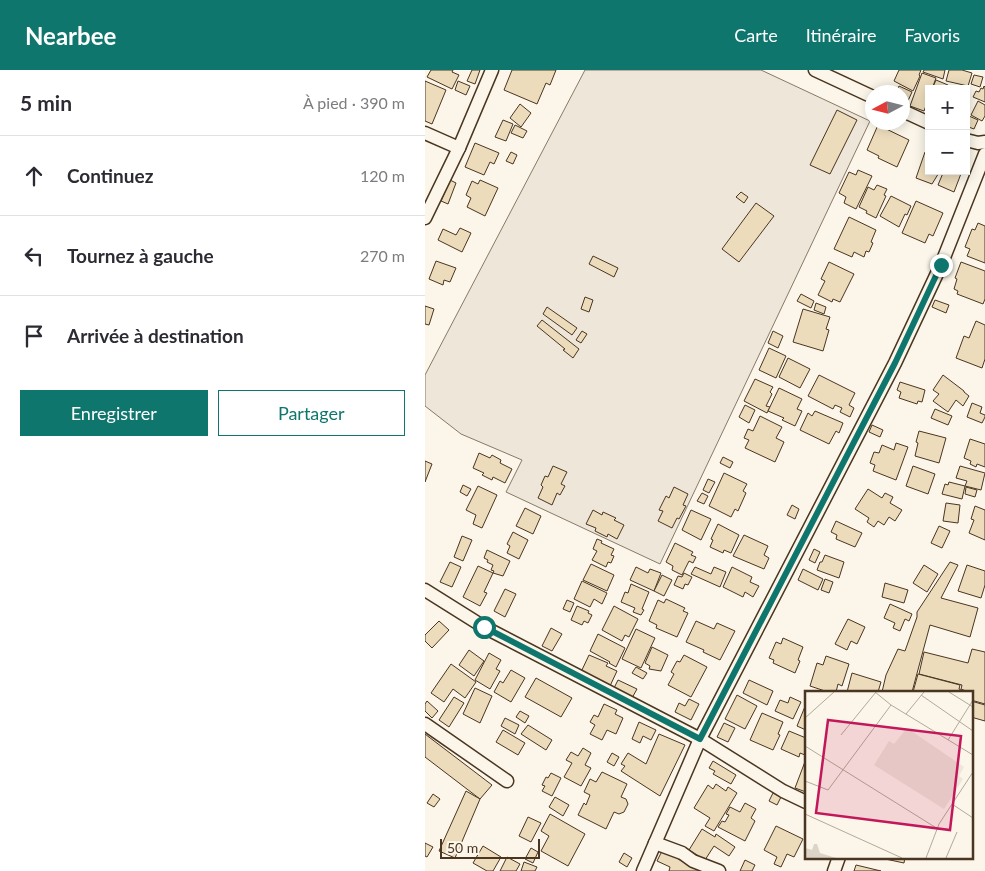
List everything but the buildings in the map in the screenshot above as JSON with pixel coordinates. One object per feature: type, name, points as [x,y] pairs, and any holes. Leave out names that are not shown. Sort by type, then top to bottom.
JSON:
[{"type":"street","points":[[425,218],[459,148],[492,70]]},
{"type":"street","points":[[815,70],[831,74],[865,93]]},
{"type":"street","points":[[910,114],[925,121]]},
{"type":"street","points":[[425,133],[459,148]]},
{"type":"street","points":[[970,141],[985,142]]},
{"type":"street","points":[[643,871],[700,739],[895,363],[941,265],[985,154]]},
{"type":"street","points":[[425,590],[484,627],[700,739],[783,791],[805,802]]},
{"type":"street","points":[[425,724],[507,781]]},
{"type":"street","points":[[655,843],[682,853],[693,861],[719,871]]},
{"type":"street","points":[[833,871],[839,858]]},
{"type":"shaded area","points":[[585,70],[761,70],[865,119],[866,130],[660,564],[506,492],[522,460],[461,434],[425,406],[425,375]]},
{"type":"route","points":[[484,627],[700,739],[895,363],[941,265]]}]
